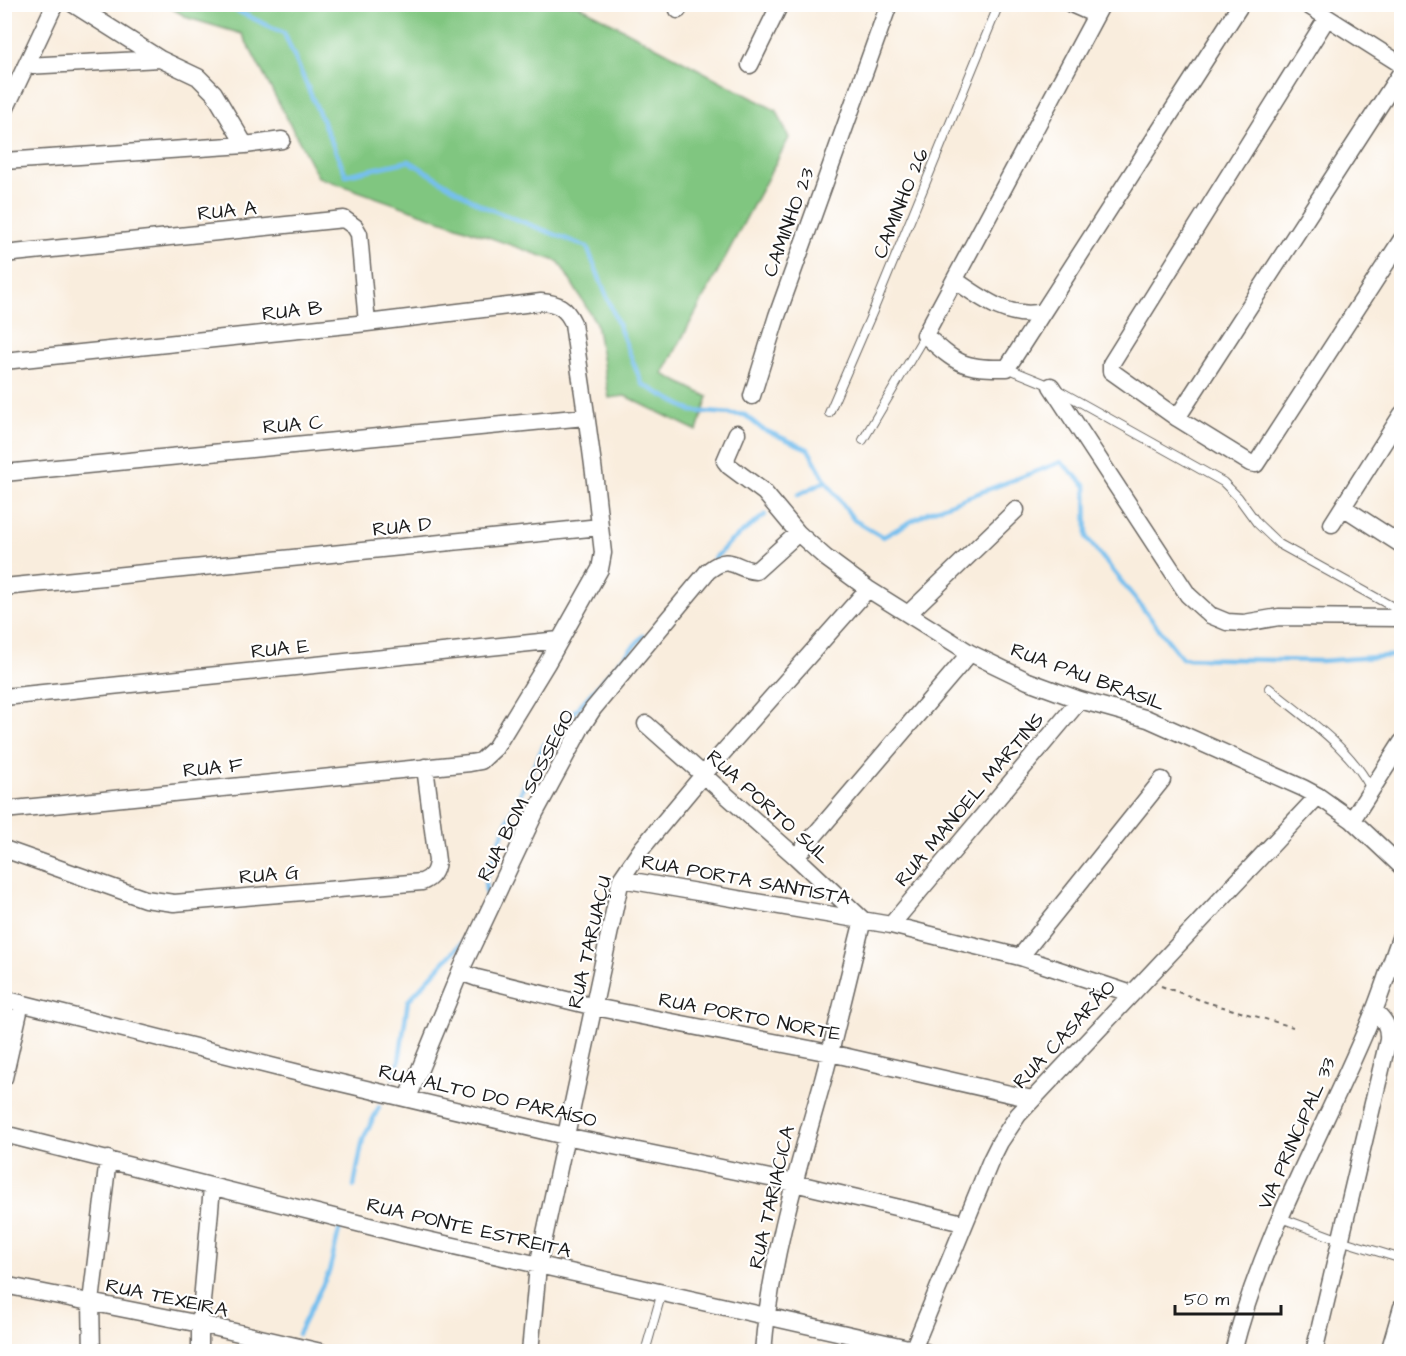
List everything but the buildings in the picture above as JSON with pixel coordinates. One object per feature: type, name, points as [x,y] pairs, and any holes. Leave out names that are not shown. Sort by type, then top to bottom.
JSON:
[{"type":"street","points":[[4,112],[55,4]]},
{"type":"street","points":[[73,4],[160,59],[198,77],[207,85],[245,145]]},
{"type":"street","points":[[750,65],[780,4]]},
{"type":"street","name":"CAMINHO 23","points":[[752,396],[777,316],[889,4]]},
{"type":"street","points":[[1071,4],[1099,10],[925,335],[964,365],[979,369],[1007,368],[1241,4]]},
{"type":"street","points":[[1306,4],[1401,65]]},
{"type":"street","points":[[1327,18],[1110,368],[1113,374],[1177,417],[1250,463],[1256,464],[1401,239]]},
{"type":"street","points":[[26,66],[160,59]]},
{"type":"street","points":[[1177,417],[1401,71]]},
{"type":"street","points":[[4,161],[245,145],[282,140]]},
{"type":"street","name":"RUA A","points":[[4,254],[344,219],[355,227],[359,234],[367,323]]},
{"type":"street","points":[[955,280],[1009,312],[1031,315],[1043,312]]},
{"type":"street","name":"RUA B","points":[[4,361],[367,323],[541,302],[559,305],[566,310],[573,323],[585,417]]},
{"type":"street","points":[[1051,386],[1188,595],[1210,615],[1227,622],[1244,623],[1279,617],[1401,618]]},
{"type":"street","points":[[425,767],[470,764],[488,756],[600,569],[603,553],[595,477],[585,417]]},
{"type":"street","name":"RUA C","points":[[4,472],[585,417]]},
{"type":"street","points":[[1332,524],[1399,425]]},
{"type":"street","name":"RUA PAU BRASIL","points":[[737,433],[725,461],[729,466],[764,492],[798,533],[826,558],[868,589],[970,652],[1028,681],[1080,700],[1148,719],[1318,796],[1352,820],[1401,867]]},
{"type":"street","points":[[1342,507],[1401,546]]},
{"type":"street","points":[[909,613],[1016,510]]},
{"type":"street","name":"RUA D","points":[[4,587],[600,526]]},
{"type":"street","name":"RUA BOM SOSSEGO","points":[[408,1098],[460,972],[535,813],[593,710],[708,571],[728,561],[756,571],[798,533]]},
{"type":"street","name":"RUA TARUAÇU","points":[[530,1352],[538,1266],[621,879],[643,847],[703,775],[868,589]]},
{"type":"street","name":"RUA E","points":[[4,697],[559,640]]},
{"type":"street","points":[[796,857],[970,652]]},
{"type":"street","name":"RUA MANOEL MARTINS","points":[[891,925],[1080,700]]},
{"type":"street","name":"RUA PORTO SUL","points":[[646,724],[796,857],[862,920]]},
{"type":"street","points":[[1352,820],[1401,742]]},
{"type":"street","name":"RUA F","points":[[4,810],[425,767]]},
{"type":"street","name":"RUA G","points":[[4,849],[145,899],[174,903],[422,882],[429,879],[435,871],[437,861],[425,767]]},
{"type":"street","points":[[1020,957],[1162,780]]},
{"type":"street","name":"RUA CASARÃO","points":[[917,1350],[963,1223],[1000,1142],[1018,1115],[1318,796]]},
{"type":"street","name":"RUA PORTA SANTISTA","points":[[621,879],[891,925],[1020,957],[1132,994]]},
{"type":"street","name":"RUA TARIACICA","points":[[763,1352],[766,1315],[794,1183],[830,1053],[862,920]]},
{"type":"street","name":"VIA PRINCIPAL 33","points":[[1233,1352],[1255,1280],[1374,1010],[1401,933]]},
{"type":"street","name":"RUA PORTO NORTE","points":[[460,972],[595,1007],[830,1053],[1032,1099]]},
{"type":"street","points":[[4,1078],[13,1001]]},
{"type":"street","name":"RUA ALTO DO PARAÍSO","points":[[13,1001],[307,1075],[565,1136],[794,1183],[963,1223]]},
{"type":"street","points":[[1314,1352],[1388,1040],[1389,1029],[1385,1021],[1374,1010]]},
{"type":"street","name":"RUA PONTE ESTREITA","points":[[4,1134],[405,1235],[917,1350]]},
{"type":"street","points":[[92,1352],[91,1302],[108,1160]]},
{"type":"street","points":[[200,1352],[200,1324],[212,1186]]},
{"type":"street","name":"RUA TEXEIRA","points":[[4,1285],[200,1324],[321,1352]]},
{"type":"street","points":[[1389,1352],[1401,1307]]},
{"type":"lane","name":"CAMINHO 26","points":[[829,413],[999,4]]},
{"type":"lane","points":[[863,440],[925,335]]},
{"type":"lane","points":[[1007,368],[1051,386],[1223,482],[1238,497],[1257,523],[1279,544],[1401,612]]},
{"type":"lane","points":[[1269,688],[1337,746],[1363,773],[1371,789]]},
{"type":"lane","points":[[1281,1218],[1401,1260]]},
{"type":"lane","points":[[645,1352],[662,1292]]},
{"type":"path","points":[[1143,981],[1293,1027]]},
{"type":"green space","points":[[166,5],[578,5],[777,111],[789,138],[663,374],[708,397],[697,431],[625,396],[609,398],[596,323],[559,262],[318,177],[242,34],[188,18]]},
{"type":"waterway","points":[[222,4],[284,33],[346,175],[409,161],[482,206],[587,247],[642,384],[692,411],[745,415],[762,429],[808,449],[826,481],[854,520],[883,537],[928,512],[1061,462],[1086,486],[1087,538],[1182,658],[1321,661],[1402,655]]},
{"type":"waterway","points":[[798,495],[826,481]]},
{"type":"waterway","points":[[714,559],[730,542],[765,515]]},
{"type":"waterway","points":[[487,901],[485,880],[509,817],[544,745],[643,636]]},
{"type":"waterway","points":[[393,1077],[399,1061],[408,1001],[471,933]]},
{"type":"waterway","points":[[354,1186],[363,1139],[379,1107]]},
{"type":"waterway","points":[[298,1334],[329,1272],[341,1223]]}]
